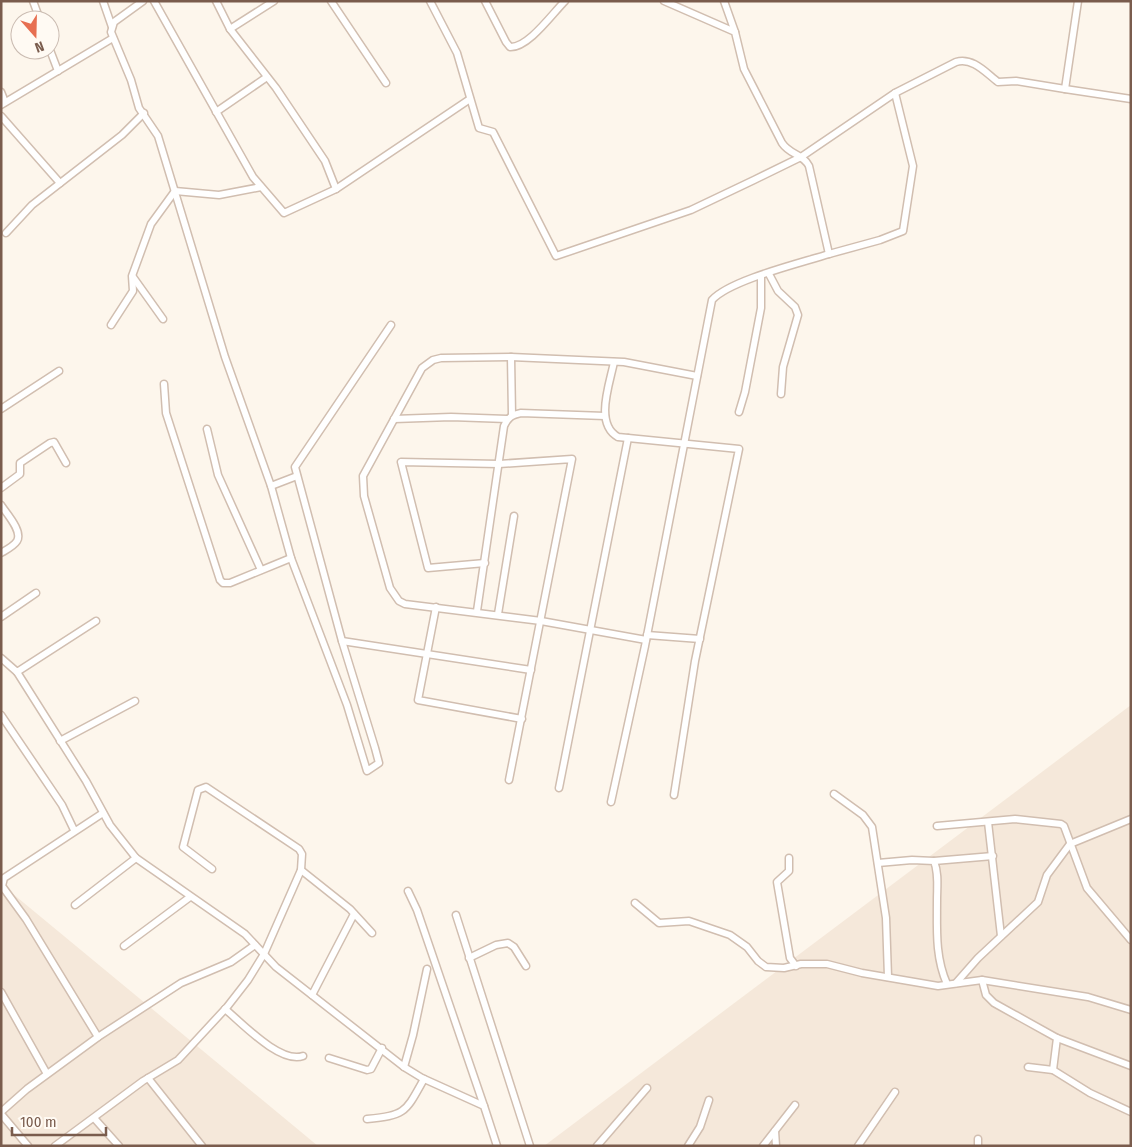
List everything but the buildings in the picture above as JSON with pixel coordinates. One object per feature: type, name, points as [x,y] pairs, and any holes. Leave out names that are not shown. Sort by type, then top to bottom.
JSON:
[{"type":"street","points":[[103,1],[112,27],[113,38],[131,80],[138,108],[144,113],[158,136],[225,357],[271,486],[291,558],[347,705],[367,771],[379,764],[342,641],[295,467],[391,325]]},
{"type":"street","points":[[112,27],[119,17],[143,1]]},
{"type":"street","points":[[154,1],[253,177],[284,213],[336,189],[470,99]]},
{"type":"street","points":[[216,1],[230,29],[267,77],[325,161],[336,189]]},
{"type":"street","points":[[230,29],[274,1]]},
{"type":"street","points":[[330,1],[386,83]]},
{"type":"street","points":[[430,1],[457,53],[479,128],[493,132],[556,256],[691,210],[801,157],[895,93],[948,65],[962,60],[973,63],[998,82],[1011,81],[1131,99]]},
{"type":"street","points":[[485,1],[506,42],[510,47],[515,47],[528,40],[565,1]]},
{"type":"street","points":[[664,1],[735,32]]},
{"type":"street","points":[[724,1],[735,32],[744,69],[782,144],[791,154],[801,157],[809,166],[829,254]]},
{"type":"street","points":[[1065,89],[1078,1]]},
{"type":"street","points":[[1,92],[3,103],[113,38]]},
{"type":"street","points":[[54,60],[58,71]]},
{"type":"street","points":[[216,112],[267,77]]},
{"type":"street","points":[[610,802],[646,637],[712,300],[722,291],[903,231],[913,166],[902,115],[895,93]]},
{"type":"street","points":[[6,233],[32,205],[122,135],[144,113]]},
{"type":"street","points":[[1,116],[60,183]]},
{"type":"street","points":[[175,191],[219,195],[261,187]]},
{"type":"street","points":[[111,325],[133,291],[132,276],[151,224],[175,191]]},
{"type":"street","points":[[770,274],[778,291],[795,307],[798,315],[783,367],[781,394]]},
{"type":"street","points":[[132,276],[163,319]]},
{"type":"street","points":[[739,412],[745,392],[761,308],[763,288],[761,277]]},
{"type":"street","points":[[697,376],[624,362],[510,357],[433,360],[422,368],[363,476],[364,496],[390,588],[394,596],[405,604],[477,611],[590,630],[646,637],[700,639]]},
{"type":"street","points":[[477,611],[499,464],[510,417],[510,357]]},
{"type":"street","points":[[614,362],[605,416],[608,428],[612,434],[628,438],[739,449],[700,639],[674,795]]},
{"type":"street","points":[[1,409],[59,371]]},
{"type":"street","points":[[164,384],[166,413],[200,525],[220,580],[223,583],[230,583],[291,558]]},
{"type":"street","points":[[394,419],[605,416]]},
{"type":"street","points":[[208,429],[218,475],[260,570]]},
{"type":"street","points":[[559,788],[628,438]]},
{"type":"street","points":[[1,488],[20,474],[20,463],[50,443],[54,442],[66,463]]},
{"type":"street","points":[[485,563],[428,568],[401,462],[499,464],[572,459],[509,780]]},
{"type":"street","points":[[271,486],[298,476]]},
{"type":"street","points":[[1,505],[12,522],[18,538],[17,542],[1,553]]},
{"type":"street","points":[[498,614],[514,516]]},
{"type":"street","points":[[1,617],[36,593]]},
{"type":"street","points":[[436,607],[418,700],[522,719]]},
{"type":"street","points":[[17,672],[96,622]]},
{"type":"street","points":[[342,641],[532,670]]},
{"type":"street","points":[[1,658],[17,672],[86,781],[103,813],[123,843],[136,858],[244,934],[264,954],[312,995],[404,1067],[424,1079],[484,1106]]},
{"type":"street","points":[[60,741],[135,701]]},
{"type":"street","points":[[1,715],[62,805],[74,830]]},
{"type":"street","points":[[55,1146],[148,1078],[178,1060],[225,1009],[248,980],[264,954],[301,870],[302,854],[299,849],[206,787],[198,790],[183,847],[212,869]]},
{"type":"street","points":[[834,794],[853,807],[872,827],[886,918],[888,977]]},
{"type":"street","points":[[98,1037],[26,919],[2,886],[2,881],[74,830],[103,813]]},
{"type":"street","points":[[937,826],[1015,819],[1061,824],[1064,826],[1076,863],[1092,896],[1131,940]]},
{"type":"street","points":[[956,983],[1001,936],[1038,902],[1048,875],[1070,844],[1131,819]]},
{"type":"street","points":[[988,822],[1001,936]]},
{"type":"street","points":[[878,862],[934,861],[993,856]]},
{"type":"street","points":[[1060,857],[1076,863]]},
{"type":"street","points":[[75,905],[136,858]]},
{"type":"street","points":[[789,858],[790,871],[777,882],[777,887],[782,898],[790,958],[796,966]]},
{"type":"street","points":[[934,861],[938,875],[938,956],[947,984]]},
{"type":"street","points":[[301,870],[354,914],[372,933]]},
{"type":"street","points":[[408,891],[418,910],[497,1146]]},
{"type":"street","points":[[124,946],[190,897]]},
{"type":"street","points":[[635,903],[659,923],[689,921],[730,935],[747,947],[758,961],[766,967],[784,968],[827,964],[938,986],[982,980],[1088,997],[1131,1010]]},
{"type":"street","points":[[312,995],[354,914]]},
{"type":"street","points":[[456,915],[530,1146]]},
{"type":"street","points":[[469,958],[496,946],[508,943],[514,947],[526,966]]},
{"type":"street","points":[[28,1146],[1,1113],[47,1074],[98,1037],[180,983],[231,962],[255,945]]},
{"type":"street","points":[[404,1067],[413,1035],[426,969]]},
{"type":"street","points":[[982,980],[986,995],[994,1003],[1057,1038],[1131,1066]]},
{"type":"street","points":[[1,992],[47,1074]]},
{"type":"street","points":[[225,1009],[274,1050],[292,1057],[303,1056]]},
{"type":"street","points":[[1053,1070],[1057,1038]]},
{"type":"street","points":[[329,1058],[367,1070],[371,1069],[382,1048]]},
{"type":"street","points":[[1028,1067],[1053,1070],[1090,1094],[1131,1112]]},
{"type":"street","points":[[148,1078],[202,1146]]},
{"type":"street","points":[[367,1119],[396,1116],[403,1112],[424,1079]]},
{"type":"street","points":[[597,1146],[647,1088]]},
{"type":"street","points":[[858,1146],[895,1092]]},
{"type":"street","points":[[688,1146],[700,1128],[709,1100]]},
{"type":"street","points":[[763,1146],[795,1105]]},
{"type":"street","points":[[94,1118],[119,1146]]},
{"type":"street","points":[[774,1131],[776,1146]]},
{"type":"shaded area","points":[[1131,705],[1131,1146],[544,1146]]},
{"type":"shaded area","points":[[1,884],[318,1146],[1,1146]]}]
